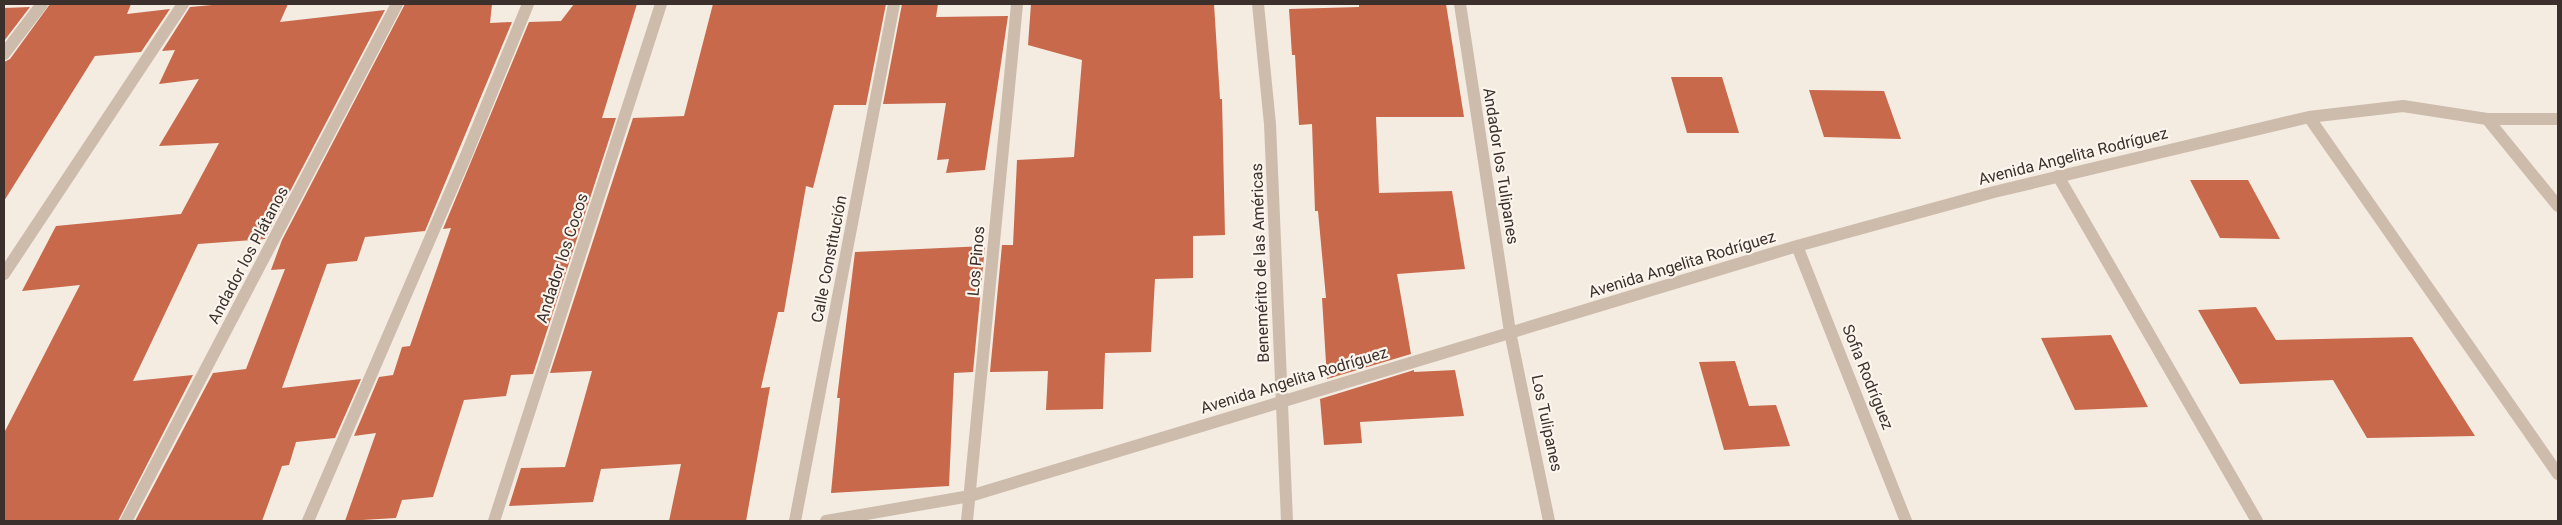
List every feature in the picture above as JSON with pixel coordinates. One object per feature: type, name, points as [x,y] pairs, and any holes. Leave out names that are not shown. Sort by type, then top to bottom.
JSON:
[{"type":"street","points":[[4,54],[42,4]]},
{"type":"street","points":[[4,274],[183,4]]},
{"type":"street","name":"Andador los Plátanos","points":[[126,521],[397,4]]},
{"type":"street","points":[[308,521],[465,158],[528,4]]},
{"type":"street","name":"Andador los Cocos","points":[[494,521],[660,4]]},
{"type":"street","name":"Calle Constitución","points":[[795,521],[894,4]]},
{"type":"street","name":"Los Pinos","points":[[967,521],[1017,4]]},
{"type":"street","name":"Benemérito de las Américas","points":[[1258,4],[1270,124],[1287,521]]},
{"type":"street","name":"Andador los Tulipanes","points":[[1460,4],[1510,332]]},
{"type":"street","name":"Avenida Angelita Rodríguez","points":[[826,521],[970,496],[1282,400],[1798,246],[2058,176],[2309,117],[2403,106],[2487,119],[2558,119]]},
{"type":"street","points":[[2309,117],[2558,474]]},
{"type":"street","points":[[2487,119],[2558,206]]},
{"type":"street","points":[[2058,176],[2258,521]]},
{"type":"street","name":"Sofia Rodríguez","points":[[1798,246],[1906,521]]},
{"type":"street","name":"Los Tulipanes","points":[[1510,332],[1549,521]]},
{"type":"building","points":[[50,4],[131,4],[127,14],[170,9],[141,52],[95,56],[4,201],[4,62],[10,59]]},
{"type":"building","points":[[223,4],[288,4],[280,22],[385,10],[265,239],[198,244],[133,381],[193,375],[118,521],[4,521],[4,433],[80,285],[22,291],[56,226],[181,214],[219,143],[159,146],[199,79],[159,84],[175,50],[162,51],[190,7]]},
{"type":"building","points":[[405,4],[492,4],[490,23],[512,22],[425,231],[365,237],[357,261],[327,264],[282,388],[361,379],[335,438],[296,442],[289,465],[282,466],[262,521],[135,521],[213,373],[246,369],[285,269],[271,270],[282,240]]},
{"type":"building","points":[[574,4],[637,4],[602,118],[616,118],[533,374],[511,375],[506,396],[464,400],[433,497],[402,500],[396,518],[345,521],[376,433],[354,436],[379,377],[393,375],[402,347],[410,346],[451,228],[443,229],[529,22],[561,21]]},
{"type":"building","points":[[713,4],[886,4],[866,105],[834,105],[813,188],[806,186],[784,312],[778,312],[761,388],[770,387],[746,521],[669,521],[681,464],[601,469],[593,502],[509,506],[521,468],[565,467],[592,371],[550,373],[633,118],[684,116]]},
{"type":"building","points":[[902,4],[938,4],[936,17],[1008,16],[985,170],[946,173],[949,159],[937,160],[946,103],[883,104]]},
{"type":"building","points":[[1031,4],[1214,4],[1220,99],[1222,99],[1225,235],[1193,236],[1193,278],[1155,279],[1151,352],[1105,353],[1103,409],[1046,410],[1048,371],[990,372],[1002,245],[1013,245],[1017,160],[1074,157],[1082,60],[1028,45]]},
{"type":"building","points":[[1359,4],[1446,4],[1464,117],[1376,117],[1379,193],[1452,191],[1465,269],[1397,274],[1411,354],[1327,379],[1322,298],[1326,298],[1318,211],[1315,211],[1312,124],[1299,125],[1295,55],[1292,55],[1289,9],[1359,7]]},
{"type":"building","points":[[30,7],[4,41],[4,8]]},
{"type":"building","points":[[1671,77],[1722,77],[1739,133],[1687,133]]},
{"type":"building","points":[[1809,90],[1884,91],[1901,139],[1824,137]]},
{"type":"building","points":[[2190,180],[2248,180],[2280,239],[2220,238]]},
{"type":"building","points":[[985,246],[973,372],[954,373],[949,486],[831,493],[840,398],[837,398],[855,252]]},
{"type":"building","points":[[2256,307],[2276,340],[2412,337],[2475,436],[2367,438],[2333,380],[2240,384],[2198,310]]},
{"type":"building","points":[[2111,335],[2148,407],[2075,410],[2041,338]]},
{"type":"building","points":[[1735,361],[1749,406],[1776,405],[1790,446],[1724,450],[1699,362]]},
{"type":"building","points":[[1414,370],[1414,372],[1455,370],[1464,416],[1360,422],[1362,443],[1324,445],[1320,399]]}]
